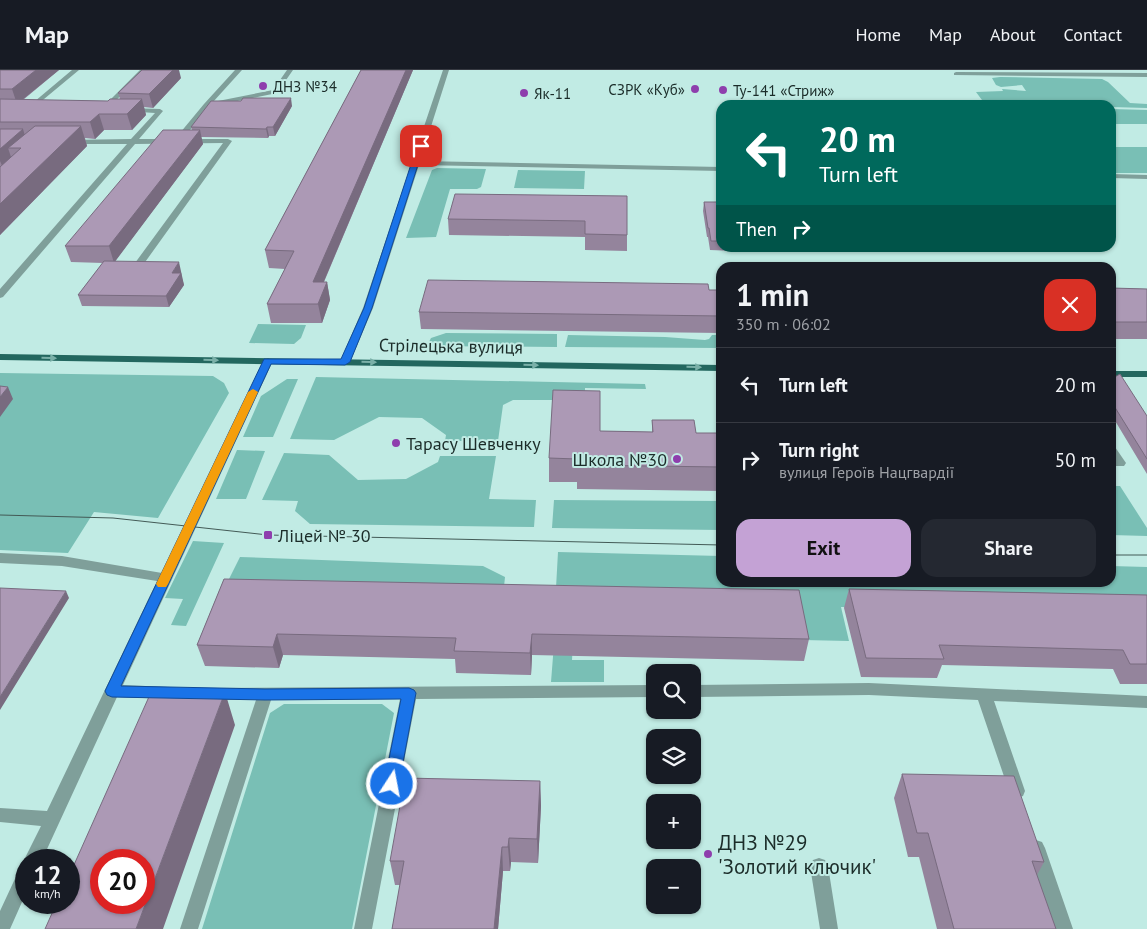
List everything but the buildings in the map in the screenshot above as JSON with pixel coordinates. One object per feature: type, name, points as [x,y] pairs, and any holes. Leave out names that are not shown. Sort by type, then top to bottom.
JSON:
[{"type":"main road","name":"Стрілецька вулиця","points":[[0,357],[716,368]]},
{"type":"main road","points":[[1116,374],[1147,374]]},
{"type":"street","points":[[39,108],[26,108],[76,70]]},
{"type":"street","points":[[103,110],[144,70]]},
{"type":"street","points":[[178,140],[206,105],[239,70]]},
{"type":"street","points":[[206,105],[275,92],[290,70]]},
{"type":"street","points":[[345,362],[368,308],[446,70]]},
{"type":"street","points":[[956,74],[1147,75]]},
{"type":"street","points":[[94,110],[113,110]]},
{"type":"street","points":[[0,295],[160,111],[122,110]]},
{"type":"street","points":[[58,142],[228,141],[140,263]]},
{"type":"street","points":[[415,163],[716,169]]},
{"type":"street","points":[[1116,176],[1147,177]]},
{"type":"street","points":[[38,849],[268,361]]},
{"type":"street","points":[[1116,457],[1120,463]]},
{"type":"street","points":[[0,558],[68,561],[165,578]]},
{"type":"street","points":[[701,691],[870,689],[1147,702]]},
{"type":"street","points":[[112,691],[187,694],[646,691]]},
{"type":"street","points":[[363,929],[409,693]]},
{"type":"street","points":[[188,929],[265,694]]},
{"type":"street","points":[[984,694],[1022,807]]},
{"type":"street","points":[[0,815],[52,818]]},
{"type":"street","points":[[1032,835],[1064,929]]},
{"type":"street","points":[[819,866],[829,929]]},
{"type":"street","points":[[0,929],[15,897]]},
{"type":"green space","points":[[992,78],[1102,79],[1108,82],[1130,103],[1147,104],[1147,108],[1116,107],[1116,100],[982,100],[976,92],[1003,91],[1002,89],[1026,91],[1022,85],[1001,87],[996,85]]},
{"type":"green space","points":[[1116,109],[1147,110],[1147,124],[1116,124]]},
{"type":"green space","points":[[1116,147],[1147,147],[1147,173],[1116,173]]},
{"type":"green space","points":[[437,168],[486,169],[481,187],[477,189],[450,189],[436,237],[406,238],[432,170]]},
{"type":"green space","points":[[518,170],[585,171],[584,189],[514,188]]},
{"type":"green space","points":[[258,324],[306,325],[301,338],[294,344],[249,343]]},
{"type":"green space","points":[[446,333],[557,334],[557,347],[427,346],[431,338]]},
{"type":"green space","points":[[568,335],[665,337],[705,340],[709,339],[712,335],[716,335],[716,348],[565,347]]},
{"type":"green space","points":[[0,373],[213,376],[224,383],[229,393],[158,518],[94,512],[68,553],[0,550]]},
{"type":"green space","points":[[316,377],[645,384],[646,389],[585,388],[585,392],[559,400],[513,400],[503,405],[498,441],[445,441],[446,435],[422,418],[379,417],[334,440],[290,439]]},
{"type":"green space","points":[[287,379],[298,379],[273,437],[243,437],[261,396]]},
{"type":"green space","points":[[237,450],[265,451],[246,499],[216,499]]},
{"type":"green space","points":[[284,453],[329,455],[358,480],[406,479],[438,462],[440,456],[496,456],[489,499],[536,500],[534,527],[310,524],[295,511],[298,501],[262,500]]},
{"type":"green space","points":[[1116,486],[1120,486],[1147,528],[1147,536],[1116,535]]},
{"type":"green space","points":[[554,500],[716,501],[716,530],[552,528]]},
{"type":"green space","points":[[193,541],[224,543],[186,626],[171,625],[183,599],[165,598]]},
{"type":"green space","points":[[558,552],[716,556],[716,587],[1116,587],[1116,566],[1147,567],[1147,613],[841,607],[849,641],[803,640],[575,605],[572,660],[604,660],[604,682],[551,682],[558,593],[556,588]]},
{"type":"green space","points":[[240,557],[483,566],[505,577],[502,606],[218,601]]},
{"type":"green space","points":[[284,704],[382,704],[394,713],[352,929],[202,929],[270,713]]},
{"type":"tram line","points":[[0,515],[113,518],[268,535],[716,545]]},
{"type":"tram line","points":[[1116,555],[1147,555]]},
{"type":"slow traffic","points":[[162,584],[253,392]]},
{"type":"place","name":"ДНЗ №34","points":[[263,86]]},
{"type":"place","name":"СЗРК «Куб»","points":[[695,89]]},
{"type":"place","name":"Ту-141 «Стриж»","points":[[723,90]]},
{"type":"place","name":"Як-11","points":[[524,93]]},
{"type":"place","name":"Тарасу Шевченку","points":[[396,443]]},
{"type":"place","name":"Школа №30","points":[[677,459]]},
{"type":"place","name":"Ліцей № 30","points":[[268,535]]},
{"type":"place","name":"ДНЗ №29 'Золотий ключик'","points":[[708,854]]},
{"type":"route","points":[[392,784],[409,693],[265,694],[112,691],[268,361],[345,362],[368,308],[421,146]]}]
